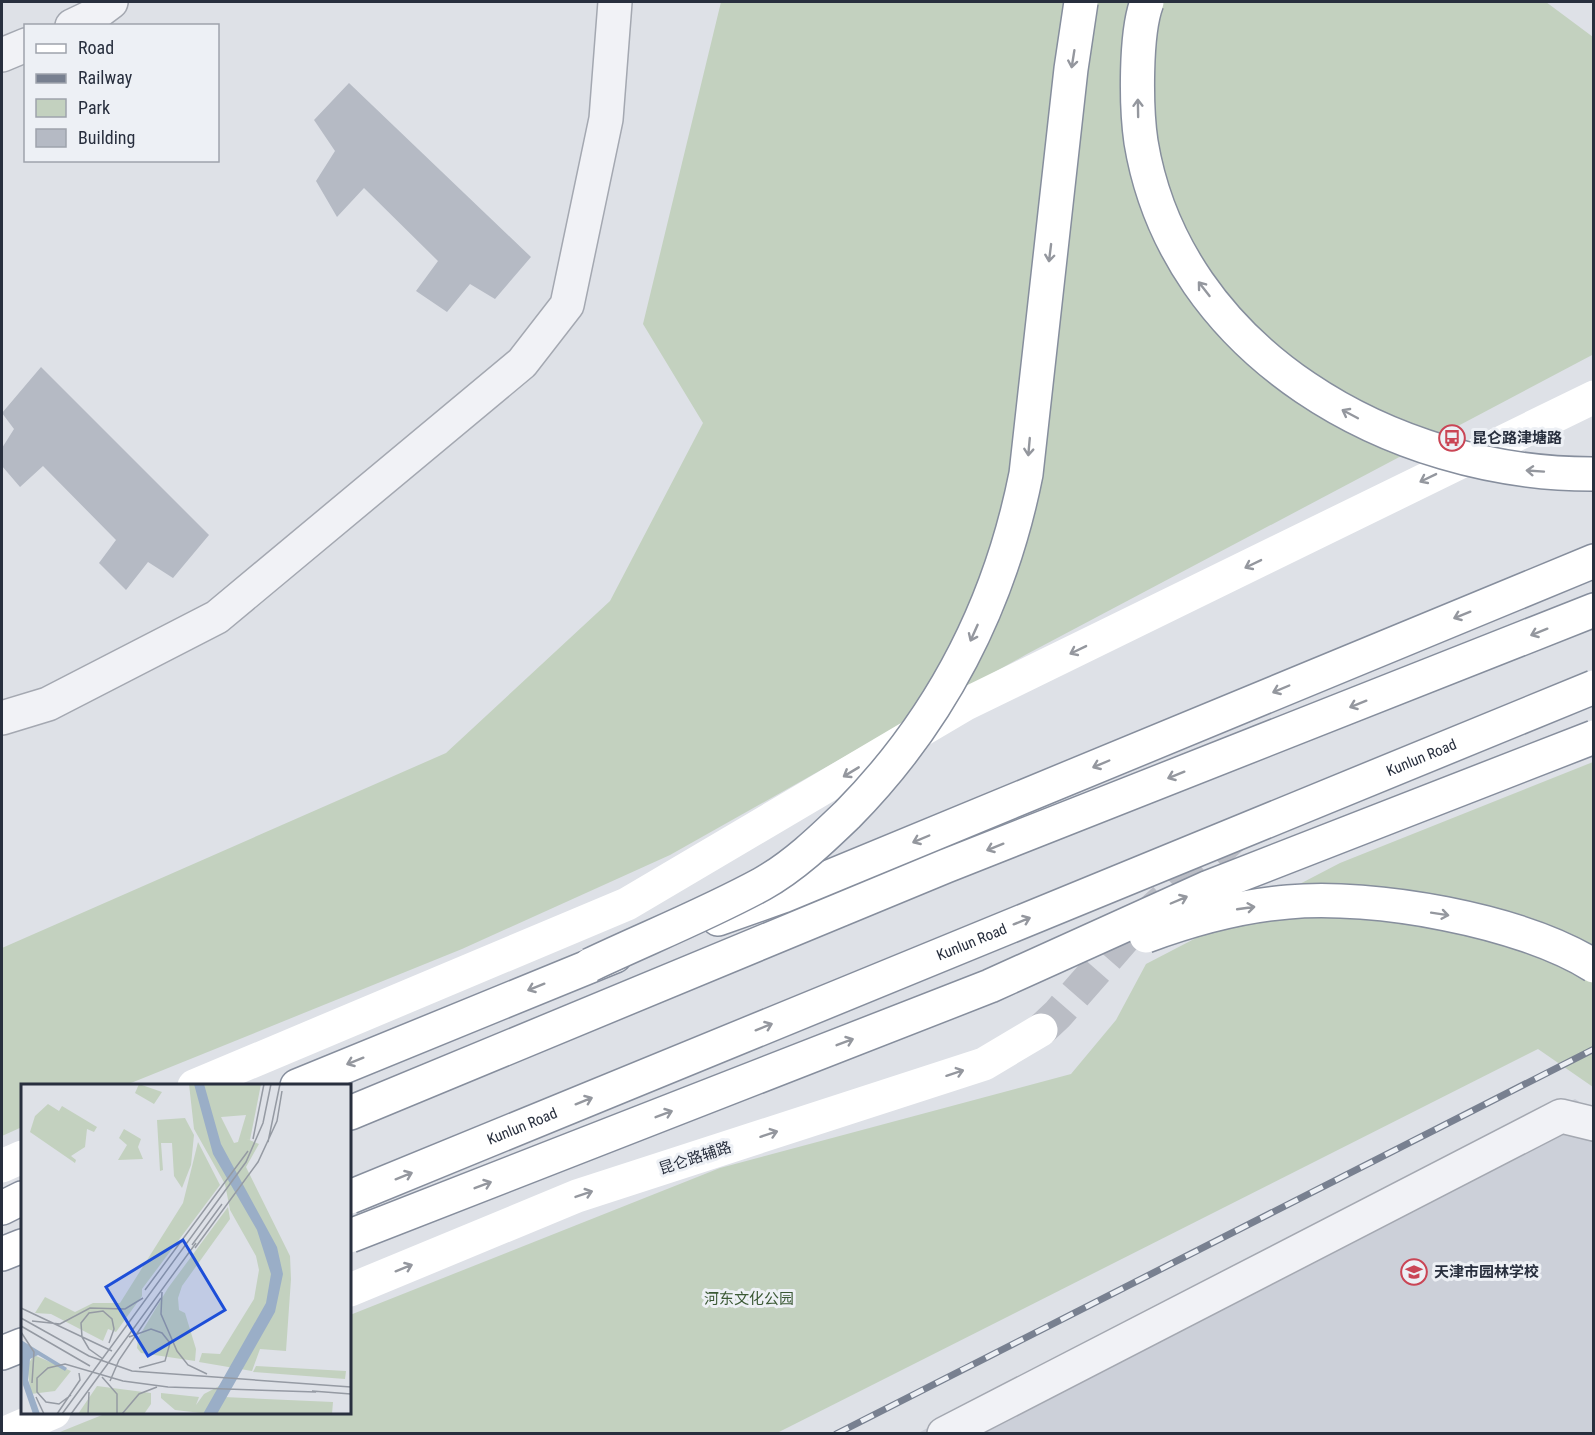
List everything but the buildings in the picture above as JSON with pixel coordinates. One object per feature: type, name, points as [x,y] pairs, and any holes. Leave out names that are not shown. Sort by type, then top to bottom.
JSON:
[{"type":"main road","points":[[590,965],[764,883],[818,844],[895,764],[951,681],[997,578],[1017,518],[1026,474],[1070,81],[1082,2]]},
{"type":"main road","points":[[1147,2],[1138,61],[1137,112],[1146,171],[1166,223],[1196,280],[1238,333],[1297,384],[1384,433],[1449,455],[1514,469],[1593,474]]},
{"type":"main road","points":[[199,1084],[627,904],[964,705],[1593,397]]},
{"type":"main road","points":[[302,1084],[590,965],[783,896],[1593,561]]},
{"type":"main road","points":[[351,1113],[957,862],[1593,610]]},
{"type":"main road","name":"Kunlun Road","points":[[351,1197],[1593,687]]},
{"type":"main road","points":[[351,1236],[990,986],[1209,887],[1593,737]]},
{"type":"main road","points":[[990,986],[1224,911],[1287,902],[1333,900],[1459,916],[1520,933],[1593,966]]},
{"type":"main road","name":"昆仑路辅路","points":[[351,1290],[577,1196],[984,1064],[1041,1030]]},
{"type":"main road","points":[[2,1166],[21,1157]]},
{"type":"main road","points":[[2,1208],[21,1198]]},
{"type":"main road","points":[[2,1254],[21,1246]]},
{"type":"main road","points":[[2,1353],[21,1345]]},
{"type":"main road","points":[[3,1434],[52,1414]]},
{"type":"street","points":[[76,24],[91,17],[111,2]]},
{"type":"street","points":[[2,718],[48,704],[217,617],[522,363],[567,305],[606,119],[615,2]]},
{"type":"street","points":[[2,55],[24,46]]},
{"type":"street","points":[[944,1434],[1561,1116],[1593,1124]]},
{"type":"shaded area","name":"天津市园林学校","points":[[1575,1099],[1593,1111],[1593,1433],[916,1434]]},
{"type":"green space","points":[[721,2],[1546,2],[1593,37],[1594,354],[1027,654],[670,855],[462,949],[128,1084],[21,1084],[21,1127],[2,1136],[2,948],[446,753],[610,601],[703,423],[643,324]]},
{"type":"green space","name":"河东文化公园","points":[[1593,762],[1593,1087],[1538,1049],[777,1433],[55,1434],[105,1414],[351,1414],[351,1315],[720,1168],[1071,1074],[1116,1020],[1146,964],[1340,863]]},
{"type":"tunnel","points":[[1041,1030],[1058,1014],[1134,927],[1234,836]]},
{"type":"railway","points":[[836,1434],[1594,1049]]},
{"type":"place","name":"昆仑路津塘路","points":[[1452,438]]},
{"type":"place","name":"天津市园林学校","points":[[1414,1272]]}]
